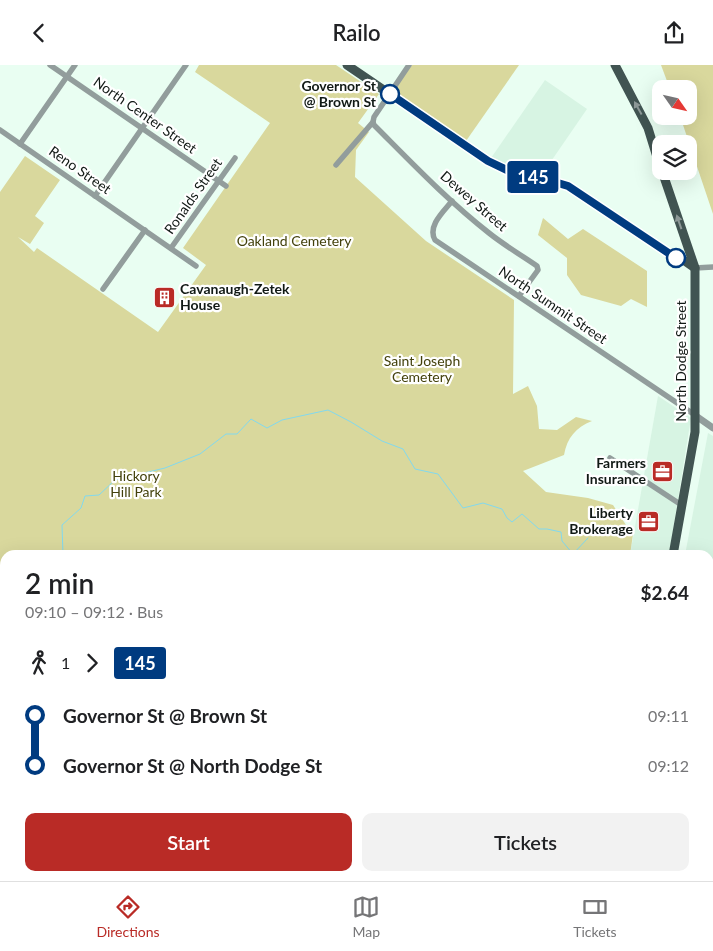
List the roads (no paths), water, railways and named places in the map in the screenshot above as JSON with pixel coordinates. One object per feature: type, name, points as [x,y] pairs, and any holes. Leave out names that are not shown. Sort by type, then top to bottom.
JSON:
[{"type":"main road","points":[[347,65],[488,161],[513,173],[541,178],[568,186],[679,260],[694,279]]},
{"type":"main road","name":"North Dodge Street","points":[[615,65],[648,128],[652,141]]},
{"type":"main road","name":"North Dodge Street","points":[[664,180],[695,268],[695,431],[675,550]]},
{"type":"main road","points":[[679,260],[685,255],[688,247]]},
{"type":"main road","points":[[679,260],[685,261],[695,268]]},
{"type":"street","name":"North Center Street","points":[[50,65],[226,186]]},
{"type":"street","points":[[20,144],[74,65]]},
{"type":"street","points":[[95,196],[186,65]]},
{"type":"street","points":[[336,165],[373,122],[374,117],[410,65]]},
{"type":"street","name":"Dewey Street","points":[[373,122],[452,201],[488,232],[537,266],[538,270],[519,296]]},
{"type":"street","name":"Reno Street","points":[[0,130],[196,265]]},
{"type":"street","name":"Ronalds Street","points":[[171,248],[235,158]]},
{"type":"street","name":"North Summit Street","points":[[452,201],[433,226],[432,234],[435,240],[696,416]]},
{"type":"street","points":[[103,289],[145,230]]},
{"type":"street","points":[[695,268],[713,267]]},
{"type":"street","points":[[696,416],[713,427]]},
{"type":"street","points":[[610,458],[683,506]]},
{"type":"waterway","points":[[63,550],[62,525],[81,508],[85,496],[99,495],[115,480],[165,468],[200,454],[226,434],[237,434],[251,419],[267,428],[282,420],[328,410],[382,441],[403,449],[415,469],[438,474],[463,508],[483,503],[502,509],[507,518],[512,522],[522,514],[539,529],[561,532],[562,541],[570,550]]},
{"type":"waterway","points":[[577,550],[588,538]]},
{"type":"place","name":"Governor St @ Brown St","points":[[390,94]]},
{"type":"place","name":"Cavanaugh-Zetek House","points":[[164,297]]},
{"type":"place","name":"Farmers Insurance","points":[[662,471]]},
{"type":"place","name":"Liberty Brokerage","points":[[649,521]]},
{"type":"park label","name":"Oakland Cemetery","points":[[294,241]]},
{"type":"park label","name":"Saint Joseph Cemetery","points":[[422,370]]},
{"type":"park label","name":"Hickory Hill Park","points":[[136,484]]}]
